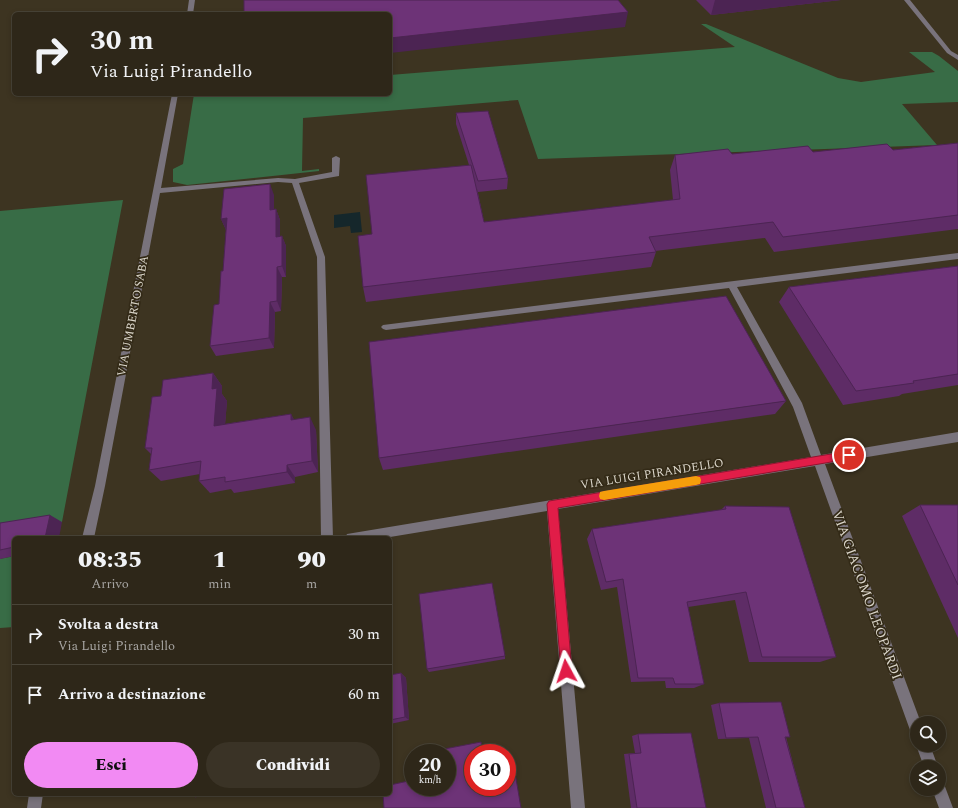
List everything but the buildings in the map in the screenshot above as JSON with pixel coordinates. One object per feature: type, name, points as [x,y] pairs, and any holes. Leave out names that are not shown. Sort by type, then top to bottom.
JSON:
[{"type":"street","points":[[190,12],[192,0]]},
{"type":"street","points":[[907,0],[949,52],[958,58]]},
{"type":"street","name":"VIA UMBERTO SABA","points":[[88,536],[100,486],[158,192],[175,96]]},
{"type":"street","points":[[158,192],[278,180],[295,181],[336,174],[336,158]]},
{"type":"street","points":[[295,181],[322,257],[327,536]]},
{"type":"street","points":[[386,327],[958,256]]},
{"type":"street","name":"VIA GIACOMO LEOPARDI","points":[[730,284],[798,406],[912,716]]},
{"type":"street","name":"VIA LUIGI PIRANDELLO","points":[[362,536],[958,437]]},
{"type":"street","points":[[552,504],[578,808]]},
{"type":"street","points":[[34,808],[36,796]]},
{"type":"street","points":[[942,796],[946,808]]},
{"type":"green space","points":[[701,24],[706,24],[838,78],[861,82],[935,72],[909,52],[932,52],[958,71],[958,102],[902,104],[937,145],[538,159],[518,100],[303,118],[302,171],[319,169],[319,171],[187,185],[173,182],[173,169],[183,164],[194,96],[392,96],[392,75],[735,47]]},
{"type":"green space","points":[[123,200],[62,522],[3,532],[0,542],[0,211]]},
{"type":"green space","points":[[12,556],[12,627],[0,628],[0,559]]},
{"type":"shaded area","points":[[360,212],[362,232],[351,233],[350,226],[334,228],[334,215]]},
{"type":"slow traffic","points":[[604,496],[696,480]]},
{"type":"route","points":[[566,671],[552,504],[849,455]]}]
